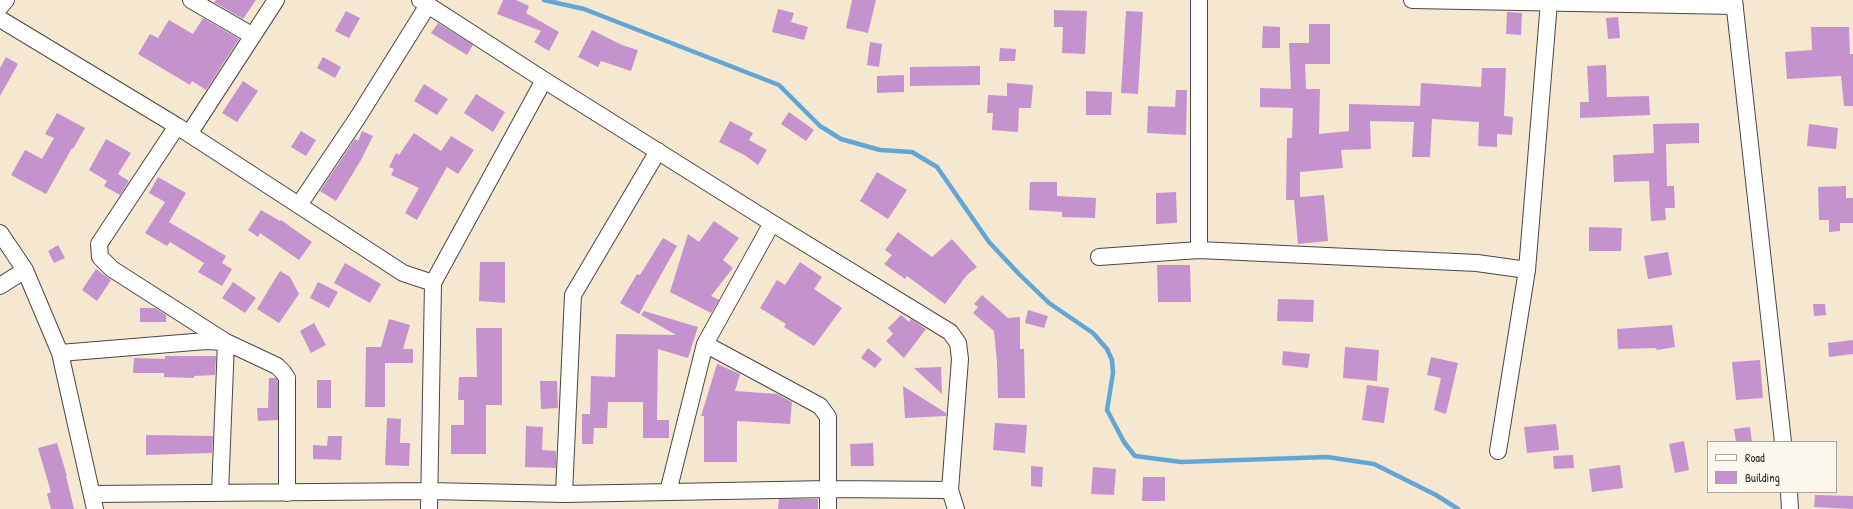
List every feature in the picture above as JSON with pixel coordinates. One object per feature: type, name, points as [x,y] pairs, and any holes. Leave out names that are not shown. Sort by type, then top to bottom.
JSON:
[{"type":"street","points":[[0,7],[6,0]]},
{"type":"street","points":[[191,0],[253,36]]},
{"type":"street","points":[[276,0],[253,36],[99,244],[100,257],[112,268],[226,342],[277,366],[287,378],[287,493]]},
{"type":"street","points":[[1199,0],[1199,250]]},
{"type":"street","points":[[1412,0],[1734,3],[1783,441]]},
{"type":"street","points":[[299,205],[358,117],[424,2],[544,80],[772,223],[950,332],[958,343],[960,359],[950,490],[956,509]]},
{"type":"street","points":[[1498,451],[1527,270],[1549,2]]},
{"type":"street","points":[[0,19],[183,130],[403,273],[433,283]]},
{"type":"street","points":[[429,509],[433,283],[544,80]]},
{"type":"street","points":[[564,494],[574,295],[658,151]]},
{"type":"street","points":[[668,492],[704,344],[772,223]]},
{"type":"street","points":[[0,234],[25,270],[60,352],[93,502],[220,493],[429,491],[564,494],[829,489],[950,490]]},
{"type":"street","points":[[1099,257],[1199,250],[1477,263],[1527,270]]},
{"type":"street","points":[[0,286],[25,270]]},
{"type":"street","points":[[60,352],[206,341],[226,342]]},
{"type":"street","points":[[220,493],[226,342]]},
{"type":"street","points":[[704,344],[820,406],[828,417],[828,509]]},
{"type":"street","points":[[1789,493],[1790,509]]},
{"type":"building","points":[[216,0],[256,0],[243,19],[214,2]]},
{"type":"building","points":[[503,0],[516,0],[529,6],[526,13],[559,32],[549,51],[534,42],[541,31],[497,14]]},
{"type":"building","points":[[852,0],[876,0],[868,33],[846,28]]},
{"type":"building","points":[[778,9],[794,13],[791,22],[808,27],[804,40],[772,32]]},
{"type":"building","points":[[1054,10],[1087,11],[1085,54],[1062,53],[1063,27],[1054,27]]},
{"type":"building","points":[[346,11],[360,18],[349,38],[335,31]]},
{"type":"building","points":[[1126,11],[1143,12],[1138,94],[1121,93]]},
{"type":"building","points":[[1507,12],[1522,13],[1521,35],[1506,34]]},
{"type":"building","points":[[1618,17],[1620,38],[1608,39],[1606,18]]},
{"type":"building","points":[[203,18],[239,39],[206,90],[192,81],[190,85],[138,54],[150,34],[158,38],[169,20],[193,34]]},
{"type":"building","points":[[438,23],[473,45],[467,55],[431,33]]},
{"type":"building","points":[[1309,24],[1330,24],[1330,64],[1305,64],[1306,89],[1320,89],[1319,134],[1349,131],[1349,104],[1420,106],[1421,83],[1481,87],[1482,68],[1506,68],[1504,116],[1513,117],[1512,135],[1497,134],[1497,147],[1478,146],[1479,122],[1432,119],[1430,157],[1412,157],[1414,122],[1370,121],[1371,149],[1341,150],[1343,168],[1300,172],[1300,197],[1324,195],[1328,241],[1298,244],[1294,200],[1286,200],[1287,138],[1292,138],[1293,108],[1260,107],[1260,88],[1291,89],[1289,43],[1309,43]]},
{"type":"building","points":[[1263,26],[1280,27],[1280,48],[1262,48]]},
{"type":"building","points":[[1811,27],[1849,27],[1850,54],[1853,54],[1853,106],[1844,106],[1841,76],[1787,79],[1785,52],[1812,50]]},
{"type":"building","points":[[592,30],[622,45],[638,50],[631,71],[601,61],[598,67],[578,57]]},
{"type":"building","points":[[870,42],[882,44],[879,67],[867,65]]},
{"type":"building","points":[[1000,48],[1016,49],[1015,61],[999,61]]},
{"type":"building","points":[[6,57],[18,64],[0,96],[0,68]]},
{"type":"building","points":[[323,57],[341,67],[335,78],[317,68]]},
{"type":"building","points":[[1606,65],[1607,97],[1649,96],[1650,115],[1580,118],[1580,102],[1589,102],[1587,66]]},
{"type":"building","points":[[980,66],[980,85],[910,86],[910,67]]},
{"type":"building","points":[[904,75],[904,92],[877,93],[877,76]]},
{"type":"building","points":[[243,81],[258,91],[237,122],[222,113]]},
{"type":"building","points":[[1007,83],[1033,85],[1031,108],[1019,108],[1018,132],[992,130],[993,113],[987,113],[988,95],[1007,96]]},
{"type":"building","points":[[424,84],[448,99],[437,115],[414,101]]},
{"type":"building","points":[[1176,90],[1187,90],[1186,135],[1147,133],[1148,106],[1175,107]]},
{"type":"building","points":[[1086,91],[1112,92],[1111,115],[1086,115]]},
{"type":"building","points":[[476,94],[505,112],[493,132],[464,113]]},
{"type":"building","points":[[789,112],[814,130],[806,141],[781,124]]},
{"type":"building","points":[[57,113],[85,128],[46,194],[11,175],[25,150],[42,159],[54,138],[45,134]]},
{"type":"building","points":[[730,121],[753,133],[749,140],[767,150],[758,165],[746,156],[719,142]]},
{"type":"building","points":[[1699,123],[1699,143],[1666,144],[1667,186],[1674,186],[1675,208],[1665,208],[1666,220],[1651,221],[1649,181],[1614,182],[1613,155],[1654,153],[1653,124]]},
{"type":"building","points":[[1809,124],[1838,128],[1836,149],[1807,146]]},
{"type":"building","points":[[301,131],[316,140],[306,156],[291,147]]},
{"type":"building","points":[[362,131],[373,136],[361,160],[336,201],[320,191],[355,139],[358,141]]},
{"type":"building","points":[[414,133],[441,151],[451,136],[474,150],[458,174],[447,167],[417,220],[405,213],[419,188],[391,175],[394,169],[389,167],[396,153],[399,155]]},
{"type":"building","points":[[106,139],[131,153],[118,174],[129,181],[120,195],[104,186],[107,181],[89,170]]},
{"type":"building","points":[[877,172],[907,190],[888,219],[860,201]]},
{"type":"building","points":[[158,177],[186,193],[169,222],[226,256],[222,263],[232,269],[222,286],[198,272],[204,263],[170,242],[167,246],[145,233],[165,202],[149,193]]},
{"type":"building","points":[[1030,182],[1057,182],[1057,196],[1096,198],[1095,218],[1062,217],[1062,212],[1029,210]]},
{"type":"building","points":[[1846,186],[1846,198],[1853,198],[1853,223],[1840,223],[1840,231],[1829,232],[1829,220],[1819,220],[1818,187]]},
{"type":"building","points":[[1176,192],[1177,223],[1156,224],[1156,193]]},
{"type":"building","points":[[261,210],[280,221],[281,220],[312,242],[299,260],[260,233],[258,237],[248,230]]},
{"type":"building","points":[[714,221],[739,238],[723,260],[733,268],[711,296],[719,300],[711,313],[670,292],[688,234],[699,242]]},
{"type":"building","points":[[1589,227],[1622,228],[1621,251],[1589,251]]},
{"type":"building","points":[[898,232],[932,257],[952,239],[977,267],[967,275],[945,304],[907,276],[905,279],[884,264],[892,255],[885,250]]},
{"type":"building","points":[[663,238],[677,246],[639,314],[620,303],[637,274],[640,275]]},
{"type":"building","points":[[58,245],[65,258],[54,263],[48,251]]},
{"type":"building","points":[[1668,252],[1672,275],[1648,279],[1644,256]]},
{"type":"building","points":[[480,262],[505,262],[505,303],[479,301]]},
{"type":"building","points":[[800,262],[822,277],[814,289],[842,308],[814,346],[784,327],[786,324],[760,308],[777,280],[785,285]]},
{"type":"building","points":[[345,263],[381,284],[370,303],[334,283]]},
{"type":"building","points":[[1157,265],[1190,265],[1191,302],[1158,302]]},
{"type":"building","points":[[96,269],[111,280],[97,301],[82,290]]},
{"type":"building","points":[[280,271],[290,277],[299,294],[279,323],[257,309]]},
{"type":"building","points":[[233,282],[256,298],[245,313],[222,298]]},
{"type":"building","points":[[318,282],[338,292],[329,308],[310,298]]},
{"type":"building","points":[[982,295],[1008,318],[1020,317],[1020,349],[1024,349],[1025,398],[998,398],[994,331],[973,313],[978,307],[974,304]]},
{"type":"building","points":[[1278,299],[1314,300],[1313,322],[1277,321]]},
{"type":"building","points":[[1813,304],[1825,304],[1826,315],[1814,316]]},
{"type":"building","points":[[140,308],[155,308],[166,315],[166,322],[140,322]]},
{"type":"building","points":[[1028,310],[1048,316],[1044,328],[1025,323]]},
{"type":"building","points":[[644,311],[698,327],[688,358],[658,349],[657,420],[669,420],[669,438],[643,438],[643,402],[608,402],[607,428],[594,428],[593,444],[582,444],[582,414],[590,414],[591,376],[615,377],[616,334],[676,335],[641,315]]},
{"type":"building","points":[[901,315],[909,322],[911,319],[926,329],[904,358],[886,341],[893,334],[888,328]]},
{"type":"building","points":[[389,319],[410,325],[403,349],[413,349],[413,363],[385,363],[385,407],[365,407],[366,347],[381,347]]},
{"type":"building","points":[[314,323],[326,345],[311,353],[300,331]]},
{"type":"building","points":[[1672,325],[1675,347],[1657,350],[1656,348],[1618,349],[1617,329]]},
{"type":"building","points":[[476,328],[502,328],[502,405],[486,405],[486,454],[451,454],[451,425],[464,425],[464,400],[458,400],[459,377],[477,377]]},
{"type":"building","points":[[1853,340],[1853,354],[1829,357],[1828,343]]},
{"type":"building","points":[[1345,347],[1379,350],[1377,381],[1343,378]]},
{"type":"building","points":[[868,348],[882,359],[875,368],[861,358]]},
{"type":"building","points":[[1283,351],[1310,354],[1308,368],[1282,365]]},
{"type":"building","points":[[165,356],[216,356],[215,375],[194,376],[194,378],[164,377],[164,373],[133,373],[134,358],[165,359]]},
{"type":"building","points":[[1431,357],[1458,363],[1446,414],[1434,410],[1441,378],[1427,375]]},
{"type":"building","points":[[1760,360],[1763,398],[1736,400],[1732,362]]},
{"type":"building","points":[[717,364],[740,374],[735,391],[777,394],[792,402],[790,424],[737,421],[737,462],[704,462],[704,416],[701,416]]},
{"type":"building","points":[[941,367],[942,394],[914,368]]},
{"type":"building","points":[[269,378],[276,378],[278,381],[278,420],[258,421],[257,408],[268,408]]},
{"type":"building","points":[[317,380],[331,380],[331,408],[317,408]]},
{"type":"building","points":[[540,381],[557,381],[558,408],[541,409]]},
{"type":"building","points":[[1367,385],[1389,388],[1384,423],[1362,420]]},
{"type":"building","points":[[903,386],[946,413],[946,416],[905,418]]},
{"type":"building","points":[[387,418],[401,419],[400,443],[410,443],[409,466],[385,465]]},
{"type":"building","points":[[995,423],[1027,425],[1025,453],[993,450]]},
{"type":"building","points":[[1556,424],[1559,450],[1527,453],[1524,427]]},
{"type":"building","points":[[526,426],[543,427],[542,450],[556,451],[556,468],[525,467]]},
{"type":"building","points":[[1750,427],[1752,441],[1736,441],[1734,429]]},
{"type":"building","points":[[146,435],[213,436],[212,453],[146,455]]},
{"type":"building","points":[[328,436],[342,436],[341,460],[313,459],[313,445],[327,446]]},
{"type":"building","points":[[1684,441],[1689,470],[1675,473],[1669,444]]},
{"type":"building","points":[[57,443],[67,476],[74,509],[51,509],[47,494],[51,492],[38,448]]},
{"type":"building","points":[[873,443],[874,466],[851,466],[850,444]]},
{"type":"building","points":[[1573,455],[1574,468],[1554,469],[1553,456]]},
{"type":"building","points":[[1620,465],[1623,488],[1592,492],[1589,469]]},
{"type":"building","points":[[1031,466],[1043,467],[1042,487],[1031,486]]},
{"type":"building","points":[[1093,467],[1116,469],[1114,495],[1091,494]]},
{"type":"building","points":[[1143,477],[1165,477],[1165,501],[1142,501]]},
{"type":"building","points":[[1815,495],[1853,496],[1853,509],[1814,507]]},
{"type":"building","points":[[779,499],[818,499],[818,509],[778,509]]},
{"type":"waterway","points":[[544,0],[584,9],[779,85],[820,126],[841,139],[880,150],[912,152],[937,167],[989,242],[1049,303],[1093,333],[1107,349],[1112,360],[1113,373],[1107,410],[1124,442],[1135,456],[1181,462],[1327,457],[1374,464],[1436,495],[1458,509]]}]
